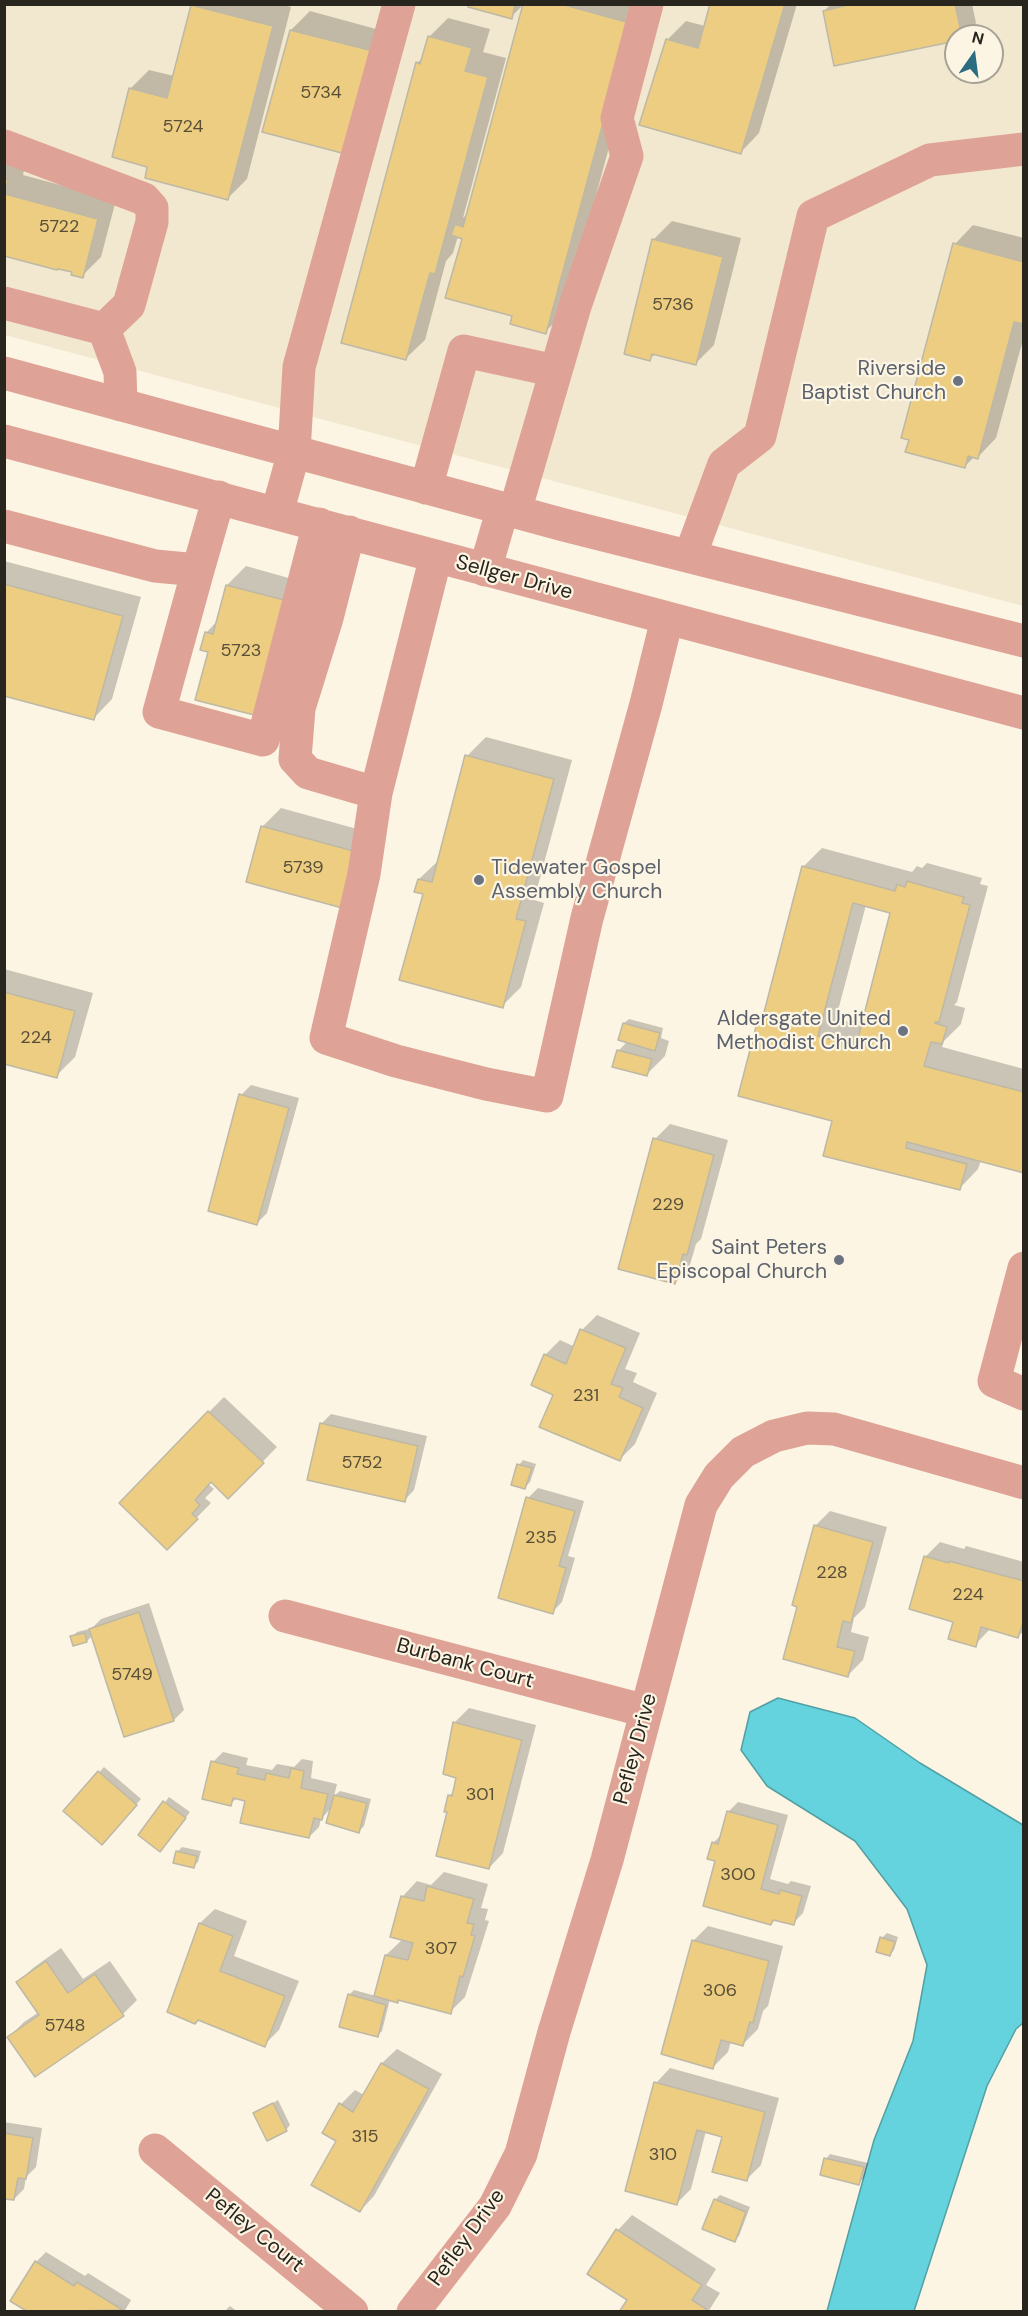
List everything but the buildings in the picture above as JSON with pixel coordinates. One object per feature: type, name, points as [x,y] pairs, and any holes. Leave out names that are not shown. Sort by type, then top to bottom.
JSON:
[{"type":"street","points":[[277,513],[294,452],[298,368],[399,4]]},
{"type":"street","points":[[485,570],[509,510],[556,371],[575,306],[627,156],[617,118],[646,4]]},
{"type":"street","points":[[4,146],[144,199],[152,208],[152,222],[129,305],[104,330]]},
{"type":"street","points":[[690,556],[724,464],[760,436],[813,216],[930,160],[1023,149]]},
{"type":"street","points":[[4,303],[104,330]]},
{"type":"street","points":[[104,330],[120,372],[121,405]]},
{"type":"street","points":[[426,488],[464,351],[556,371]]},
{"type":"street","points":[[4,373],[509,510],[1023,641]]},
{"type":"street","name":"Sellger Drive","points":[[4,441],[1023,713]]},
{"type":"street","points":[[219,497],[159,712],[263,740],[334,528]]},
{"type":"street","points":[[4,526],[155,566],[198,570]]},
{"type":"street","points":[[334,528],[327,618],[298,708],[295,759],[308,773],[376,793]]},
{"type":"street","points":[[436,556],[376,793],[364,874],[326,1038],[407,1064],[486,1084],[547,1095],[588,918],[667,619]]},
{"type":"street","points":[[1023,1268],[994,1381],[1023,1394]]},
{"type":"street","name":"Pefley Drive","points":[[413,2312],[495,2206],[521,2154],[554,2032],[607,1860],[701,1505],[719,1476],[743,1452],[774,1436],[807,1428],[834,1429],[1023,1483]]},
{"type":"street","name":"Burbank Court","points":[[285,1616],[646,1711]]},
{"type":"street","name":"Pefley Court","points":[[155,2150],[352,2312]]},
{"type":"shaded area","points":[[4,5],[1023,5],[1023,606],[5,335]]},
{"type":"water","points":[[778,1698],[855,1718],[920,1763],[1023,1825],[1023,2023],[1016,2029],[987,2086],[914,2311],[827,2311],[874,2140],[913,2041],[927,1965],[907,1909],[855,1841],[767,1786],[741,1750],[750,1712]]},
{"type":"place","name":"Riverside Baptist Church","points":[[958,381]]},
{"type":"place","name":"Tidewater Gospel Assembly Church","points":[[479,880]]},
{"type":"place","name":"Aldersgate United Methodist Church","points":[[903,1031]]},
{"type":"place","name":"Saint Peters Episcopal Church","points":[[839,1260]]}]
